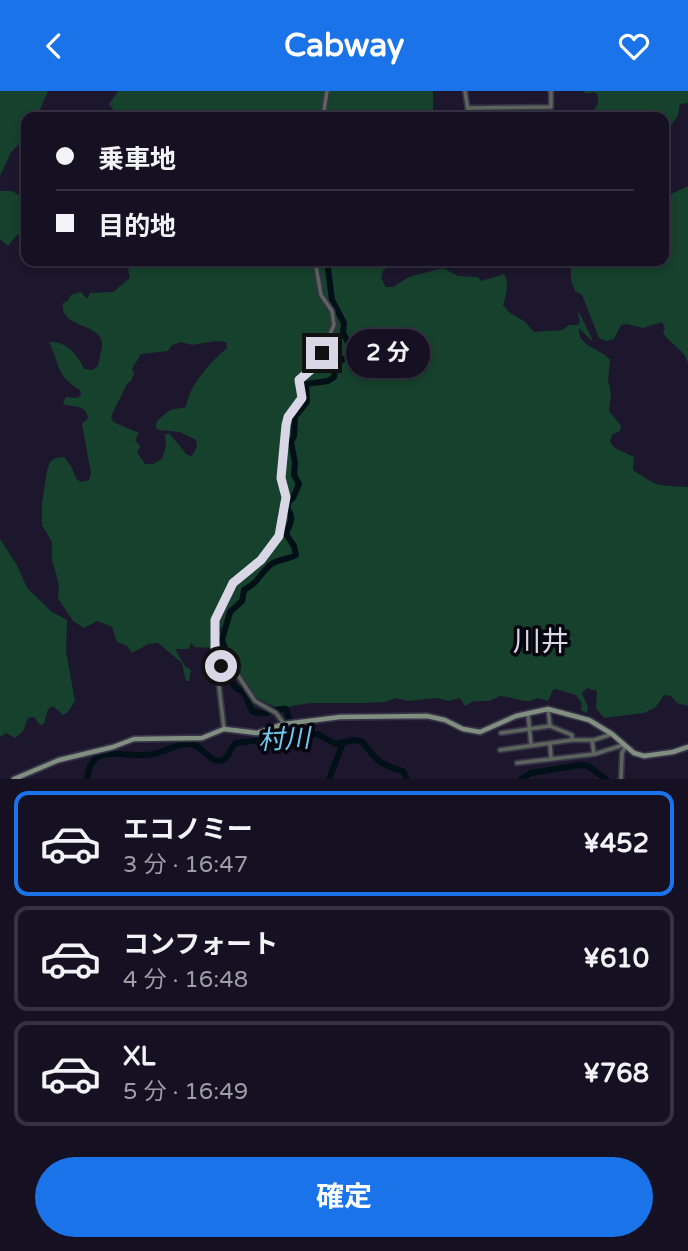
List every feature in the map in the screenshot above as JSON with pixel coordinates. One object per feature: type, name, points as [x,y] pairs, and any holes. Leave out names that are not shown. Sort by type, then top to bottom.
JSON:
[{"type":"main road","points":[[14,779],[58,760],[113,747],[134,739],[202,738],[224,729],[257,733],[284,724],[340,717],[427,716],[445,720],[463,729],[480,731],[528,713],[548,709],[589,720],[612,734],[634,753],[644,756],[688,747]]},
{"type":"street","points":[[324,112],[327,91]]},
{"type":"street","points":[[465,91],[468,112]]},
{"type":"street","points":[[468,108],[551,107],[551,91]]},
{"type":"street","points":[[284,724],[276,713],[255,701],[233,668],[215,650],[215,620],[236,579],[261,560],[279,536],[286,497],[281,478],[287,421],[302,398],[299,380],[317,363],[334,325],[332,311],[321,295],[316,266]]},
{"type":"street","points":[[223,660],[219,686],[224,729]]},
{"type":"street","points":[[548,709],[550,726]]},
{"type":"street","points":[[528,713],[531,745]]},
{"type":"street","points":[[501,733],[550,726],[572,735],[572,740]]},
{"type":"street","points":[[500,750],[572,740],[592,740],[612,734]]},
{"type":"street","points":[[592,740],[594,754]]},
{"type":"street","points":[[550,744],[551,758]]},
{"type":"street","points":[[517,763],[594,754],[624,746],[621,779]]},
{"type":"green space","points":[[0,91],[48,91],[39,112],[21,112],[21,142],[11,152],[0,176]]},
{"type":"green space","points":[[118,91],[433,91],[433,112],[115,112],[109,104]]},
{"type":"green space","points":[[584,91],[688,91],[688,103],[680,104],[678,115],[669,129],[669,112],[593,112],[598,104],[598,95],[594,92],[585,94]]},
{"type":"green space","points":[[688,186],[688,363],[684,354],[663,333],[665,328],[662,322],[643,328],[621,325],[614,339],[606,341],[599,338],[582,295],[575,291],[571,280],[571,266],[669,266],[669,195]]},
{"type":"green space","points":[[0,191],[12,191],[21,196],[21,234],[8,246],[0,239]]},
{"type":"green space","points":[[392,266],[383,270],[381,278],[386,287],[393,287],[409,277],[443,268],[458,276],[478,277],[481,281],[504,274],[507,285],[503,305],[534,332],[562,330],[569,325],[578,325],[580,321],[577,312],[580,314],[592,341],[579,328],[582,340],[610,360],[609,411],[621,426],[620,431],[612,435],[610,442],[615,448],[634,457],[633,470],[648,480],[664,485],[688,487],[688,706],[664,695],[656,707],[644,713],[604,718],[596,708],[597,691],[587,688],[582,693],[588,708],[587,713],[581,710],[582,704],[576,695],[556,689],[548,701],[537,698],[524,701],[500,696],[489,701],[474,701],[465,706],[460,698],[449,701],[437,698],[407,701],[396,698],[385,702],[311,703],[281,710],[257,698],[237,666],[222,654],[217,641],[222,627],[213,627],[211,648],[195,647],[191,643],[189,649],[175,649],[185,666],[191,670],[189,681],[186,681],[182,663],[158,643],[148,644],[132,653],[127,646],[117,642],[112,627],[97,621],[84,628],[73,621],[58,598],[59,585],[52,560],[52,542],[42,525],[42,503],[47,471],[50,462],[56,458],[64,457],[77,480],[89,480],[91,473],[82,424],[88,418],[83,409],[65,405],[63,402],[66,397],[78,398],[81,394],[63,375],[49,342],[61,344],[71,350],[84,369],[92,370],[98,366],[102,346],[100,337],[67,317],[63,311],[63,303],[68,301],[71,295],[81,292],[87,299],[90,293],[113,292],[130,278],[130,267]],"holes":[[[181,342],[192,345],[226,342],[227,348],[196,383],[186,407],[170,410],[157,421],[156,428],[159,430],[180,432],[196,440],[197,447],[192,456],[187,455],[169,433],[165,435],[166,446],[162,459],[153,464],[145,464],[137,452],[140,446],[135,440],[139,433],[113,422],[111,416],[131,381],[134,373],[132,369],[141,354],[168,351],[172,345]]]},
{"type":"green space","points":[[0,539],[17,565],[27,588],[52,612],[67,620],[66,651],[75,701],[63,715],[53,706],[48,709],[44,724],[40,725],[34,717],[28,718],[23,731],[15,738],[6,733],[0,737]]},
{"type":"waterway","points":[[298,736],[292,728],[286,709],[266,713],[252,711],[244,692],[236,688],[230,680],[228,657],[222,640],[230,612],[242,601],[244,590],[256,582],[272,564],[296,555],[286,534],[291,518],[287,508],[299,484],[294,475],[291,442],[295,417],[307,402],[306,384],[328,381],[334,377],[336,364],[350,355],[352,349],[343,333],[344,323],[332,300],[328,266]]},
{"type":"waterway","name":"村川","points":[[87,779],[95,759],[103,755],[154,754],[190,744],[218,761],[225,759],[236,743],[318,734],[335,744],[355,740],[363,742],[379,761],[403,771],[407,779]]},
{"type":"waterway","points":[[329,779],[343,743]]},
{"type":"waterway","name":"村川","points":[[521,779],[531,773],[580,765],[588,766],[606,779]]},
{"type":"district","name":"川井","points":[[541,641]]},
{"type":"route","points":[[221,666],[223,660],[215,650],[215,620],[236,579],[261,560],[279,536],[286,497],[281,478],[287,421],[303,395],[299,380],[314,367],[322,353]]}]
